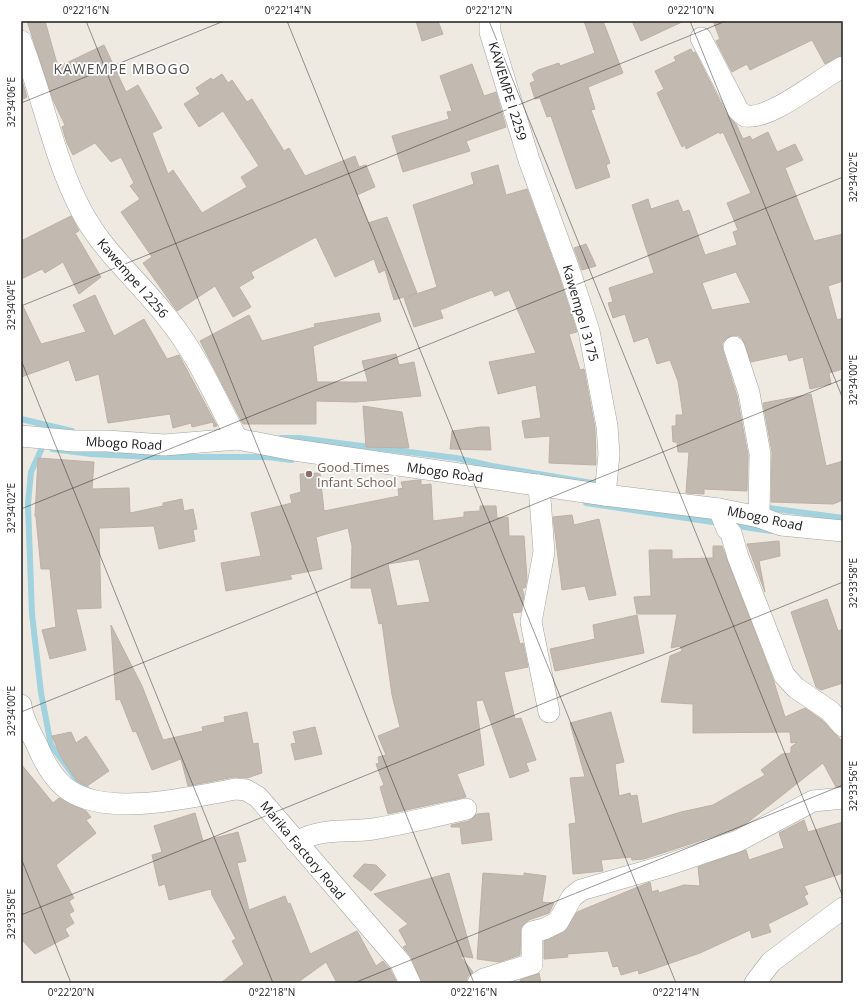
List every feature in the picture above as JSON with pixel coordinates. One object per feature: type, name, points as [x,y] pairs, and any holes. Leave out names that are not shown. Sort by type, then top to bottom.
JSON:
[{"type":"street","name":"KAWEMPE I 2259","points":[[490,21],[492,39],[529,160]]},
{"type":"street","points":[[702,38],[738,110],[746,116],[756,116],[790,102],[831,73],[843,67]]},
{"type":"street","name":"Kawempe I 2256","points":[[21,41],[49,130],[80,210],[98,238],[166,316],[184,340],[200,364],[237,439]]},
{"type":"street","name":"Kawempe I 3175","points":[[529,160],[579,297],[595,355],[603,400],[608,446],[605,495]]},
{"type":"street","points":[[734,346],[749,393],[758,439],[760,454],[760,510]]},
{"type":"street","name":"Mbogo Road","points":[[21,441],[164,445],[237,439],[294,450],[605,495],[719,509],[760,510],[781,525],[843,531]]},
{"type":"street","points":[[539,485],[544,552],[531,622],[549,712]]},
{"type":"street","points":[[719,509],[727,528],[731,533],[738,557],[784,674],[796,688],[830,711],[843,726]]},
{"type":"street","name":"Marika Factory Road","points":[[21,705],[21,709],[50,772],[70,791],[92,800],[117,804],[147,803],[236,789],[246,790],[262,801],[400,962],[410,983]]},
{"type":"street","points":[[478,983],[484,979],[532,964],[532,932],[544,929],[558,922],[572,897],[581,890],[664,866],[738,841],[813,801],[843,798]]},
{"type":"street","points":[[296,842],[318,832],[346,832],[372,829],[466,809]]},
{"type":"street","points":[[755,983],[771,962],[843,908]]},
{"type":"building","points":[[27,21],[45,21],[58,67],[104,45],[126,92],[138,85],[162,128],[152,133],[168,174],[173,170],[202,213],[247,187],[241,177],[259,166],[223,111],[199,127],[184,104],[200,94],[196,88],[211,78],[213,80],[222,74],[228,83],[232,80],[247,102],[252,99],[284,151],[289,148],[305,176],[355,156],[359,167],[366,165],[375,187],[357,195],[368,223],[387,217],[417,293],[394,300],[385,270],[379,273],[374,259],[335,277],[316,237],[251,272],[254,278],[239,287],[251,307],[233,317],[215,286],[177,311],[143,263],[152,257],[121,212],[140,199],[130,186],[134,183],[121,157],[111,162],[95,143],[73,155],[62,127],[65,125],[53,100]]},
{"type":"building","points":[[416,21],[438,21],[443,34],[422,41]]},
{"type":"building","points":[[584,21],[603,21],[623,73],[588,87],[595,109],[591,110],[610,163],[606,165],[610,177],[576,189],[551,116],[547,117],[540,98],[535,99],[530,83],[535,81],[532,74],[538,70],[559,63],[560,66],[595,53]]},
{"type":"building","points":[[632,21],[684,21],[641,41]]},
{"type":"building","points":[[713,21],[843,21],[843,55],[825,64],[812,40],[750,70],[747,64],[732,72],[716,41],[720,39]]},
{"type":"building","points":[[691,49],[693,53],[695,52],[727,115],[736,124],[743,139],[750,136],[752,140],[768,132],[777,152],[795,144],[803,160],[785,168],[814,241],[843,234],[843,281],[828,286],[837,320],[843,318],[843,369],[829,373],[831,384],[810,389],[803,357],[789,361],[787,354],[751,362],[742,338],[737,335],[731,336],[725,339],[722,344],[737,396],[748,455],[747,491],[704,489],[704,494],[686,493],[689,452],[678,452],[677,442],[673,442],[672,426],[676,426],[676,415],[683,415],[678,381],[670,360],[657,364],[648,337],[634,342],[625,314],[613,318],[608,303],[613,302],[609,288],[654,273],[632,205],[648,199],[651,209],[678,200],[683,212],[689,210],[705,255],[737,245],[733,232],[738,230],[727,203],[751,193],[723,132],[720,134],[719,132],[686,149],[685,145],[682,147],[657,93],[664,89],[655,71],[676,61],[674,57]],"holes":[[[736,272],[751,303],[712,310],[702,283]]]},
{"type":"building","points":[[472,64],[484,96],[496,92],[506,127],[466,141],[470,151],[403,172],[392,136],[449,119],[447,112],[452,111],[440,76]]},
{"type":"building","points":[[21,77],[27,97],[21,100]]},
{"type":"building","points":[[498,165],[506,195],[527,189],[560,279],[577,332],[569,334],[580,370],[584,369],[595,428],[596,465],[549,463],[550,436],[525,438],[522,421],[541,418],[536,385],[498,394],[489,362],[536,353],[509,290],[495,296],[492,290],[473,297],[440,310],[443,318],[414,327],[404,298],[437,287],[413,205],[474,184],[471,173]]},
{"type":"building","points":[[71,216],[79,231],[75,233],[101,277],[79,294],[63,262],[45,273],[42,269],[21,279],[21,241]]},
{"type":"building","points":[[586,244],[596,266],[582,270],[574,248]]},
{"type":"building","points":[[95,295],[114,336],[144,319],[167,359],[179,355],[217,426],[214,427],[213,422],[192,427],[191,423],[173,428],[170,414],[108,423],[99,374],[76,381],[69,360],[21,377],[21,302],[41,344],[86,332],[73,305]]},
{"type":"building","points":[[379,313],[381,321],[313,346],[317,382],[368,382],[362,361],[396,354],[399,365],[414,362],[421,396],[356,402],[316,401],[316,424],[243,424],[200,341],[249,315],[262,341],[315,327],[314,324]]},
{"type":"building","points":[[811,394],[826,466],[843,461],[843,500],[833,504],[771,502],[772,452],[763,403]]},
{"type":"building","points":[[363,406],[402,412],[409,448],[366,447]]},
{"type":"building","points":[[489,427],[491,450],[450,449],[452,431]]},
{"type":"building","points":[[38,458],[94,462],[92,489],[129,488],[130,513],[163,506],[163,503],[182,499],[184,511],[193,509],[197,529],[193,530],[195,541],[159,549],[154,526],[99,528],[101,608],[76,609],[86,650],[50,659],[42,630],[56,627],[50,569],[41,569],[35,516]]},
{"type":"building","points":[[320,473],[324,511],[399,496],[398,489],[403,488],[401,482],[421,480],[421,485],[431,484],[433,521],[464,517],[464,512],[480,511],[480,506],[496,506],[497,518],[508,517],[509,536],[524,536],[527,579],[525,588],[522,588],[524,595],[521,612],[512,613],[520,644],[523,643],[528,667],[504,672],[515,719],[521,718],[536,760],[526,763],[529,771],[510,778],[483,700],[476,701],[484,765],[457,774],[466,797],[388,814],[380,787],[384,785],[376,764],[379,763],[378,757],[386,755],[378,736],[400,727],[392,695],[382,623],[379,624],[371,588],[351,588],[352,546],[348,528],[316,537],[322,569],[290,575],[292,579],[226,591],[221,563],[261,556],[251,513],[292,503],[290,495],[301,492],[300,474]],"holes":[[[419,559],[430,602],[397,606],[388,564]]]},
{"type":"building","points":[[572,515],[574,525],[599,519],[616,595],[589,600],[585,586],[562,590],[553,517]]},
{"type":"building","points":[[779,541],[780,556],[759,561],[765,592],[747,544]]},
{"type":"building","points":[[713,546],[722,546],[773,679],[785,717],[805,708],[822,720],[843,742],[843,786],[836,787],[823,763],[747,823],[733,830],[644,859],[632,860],[631,857],[601,860],[603,871],[573,874],[569,824],[576,823],[570,778],[585,777],[570,723],[611,712],[624,762],[615,764],[619,796],[630,793],[631,796],[637,795],[642,824],[681,812],[713,805],[765,775],[761,770],[782,754],[791,753],[791,747],[798,742],[791,743],[790,732],[693,733],[693,704],[661,702],[670,656],[682,651],[680,646],[671,648],[677,614],[637,614],[634,597],[651,596],[649,550],[672,550],[672,559],[713,558]]},
{"type":"building","points":[[827,599],[838,631],[843,629],[843,683],[821,690],[816,687],[791,612]]},
{"type":"building","points":[[637,615],[644,653],[555,671],[550,649],[595,639],[593,625]]},
{"type":"building","points":[[111,625],[142,686],[163,740],[203,731],[202,727],[225,722],[224,717],[247,712],[253,744],[258,743],[262,773],[247,778],[234,777],[188,786],[181,759],[152,770],[136,731],[133,732],[120,699],[116,700]]},
{"type":"building","points":[[315,727],[322,754],[295,760],[291,744],[296,743],[293,732]]},
{"type":"building","points":[[71,732],[76,743],[86,736],[109,771],[87,786],[77,781],[61,757],[52,736]]},
{"type":"building","points":[[21,764],[53,803],[59,798],[86,811],[91,817],[86,820],[96,833],[56,865],[74,898],[69,901],[74,911],[69,914],[74,923],[65,929],[69,936],[35,954],[21,939]]},
{"type":"building","points":[[195,813],[203,841],[238,832],[246,861],[237,863],[249,910],[285,896],[288,904],[290,903],[310,954],[357,931],[376,966],[383,961],[390,969],[397,983],[337,983],[326,962],[297,983],[221,983],[244,964],[232,941],[236,939],[212,895],[211,889],[169,900],[165,884],[159,886],[152,855],[162,852],[154,826]]},
{"type":"building","points":[[489,813],[492,840],[462,844],[460,827],[451,827],[451,825],[469,821],[477,814]]},
{"type":"building","points":[[804,820],[808,832],[843,822],[843,873],[804,886],[808,894],[804,896],[808,904],[768,924],[771,932],[752,938],[750,930],[700,953],[639,974],[638,970],[621,975],[618,966],[613,967],[608,951],[567,954],[568,957],[544,959],[544,941],[564,932],[577,912],[650,882],[652,892],[658,890],[659,893],[684,885],[700,886],[698,867],[746,850],[749,860],[784,848],[779,833]]},
{"type":"building","points":[[364,864],[376,865],[386,875],[371,891],[353,876]]},
{"type":"building","points":[[449,873],[473,958],[460,956],[473,972],[467,977],[466,983],[422,983],[411,957],[403,947],[407,945],[399,930],[408,924],[374,894]]},
{"type":"building","points":[[483,873],[524,876],[524,873],[546,876],[542,902],[554,903],[549,913],[529,920],[521,927],[520,955],[499,962],[477,959]]},
{"type":"building","points":[[539,973],[541,983],[521,983],[520,980]]},
{"type":"waterway","points":[[21,419],[72,431]]},
{"type":"waterway","points":[[281,438],[299,438],[456,458],[492,466],[598,484]]},
{"type":"waterway","points":[[42,448],[31,472],[28,504],[32,614],[41,693],[51,745],[74,776],[88,790]]},
{"type":"waterway","points":[[52,449],[91,454],[153,457],[268,457],[292,460]]},
{"type":"waterway","points":[[586,503],[719,523]]},
{"type":"waterway","points":[[761,507],[843,518]]},
{"type":"waterway","points":[[730,525],[771,531]]},
{"type":"place","name":"Good Times Infant School","points":[[309,474]]},
{"type":"district","name":"KAWEMPE MBOGO","points":[[122,69]]}]
